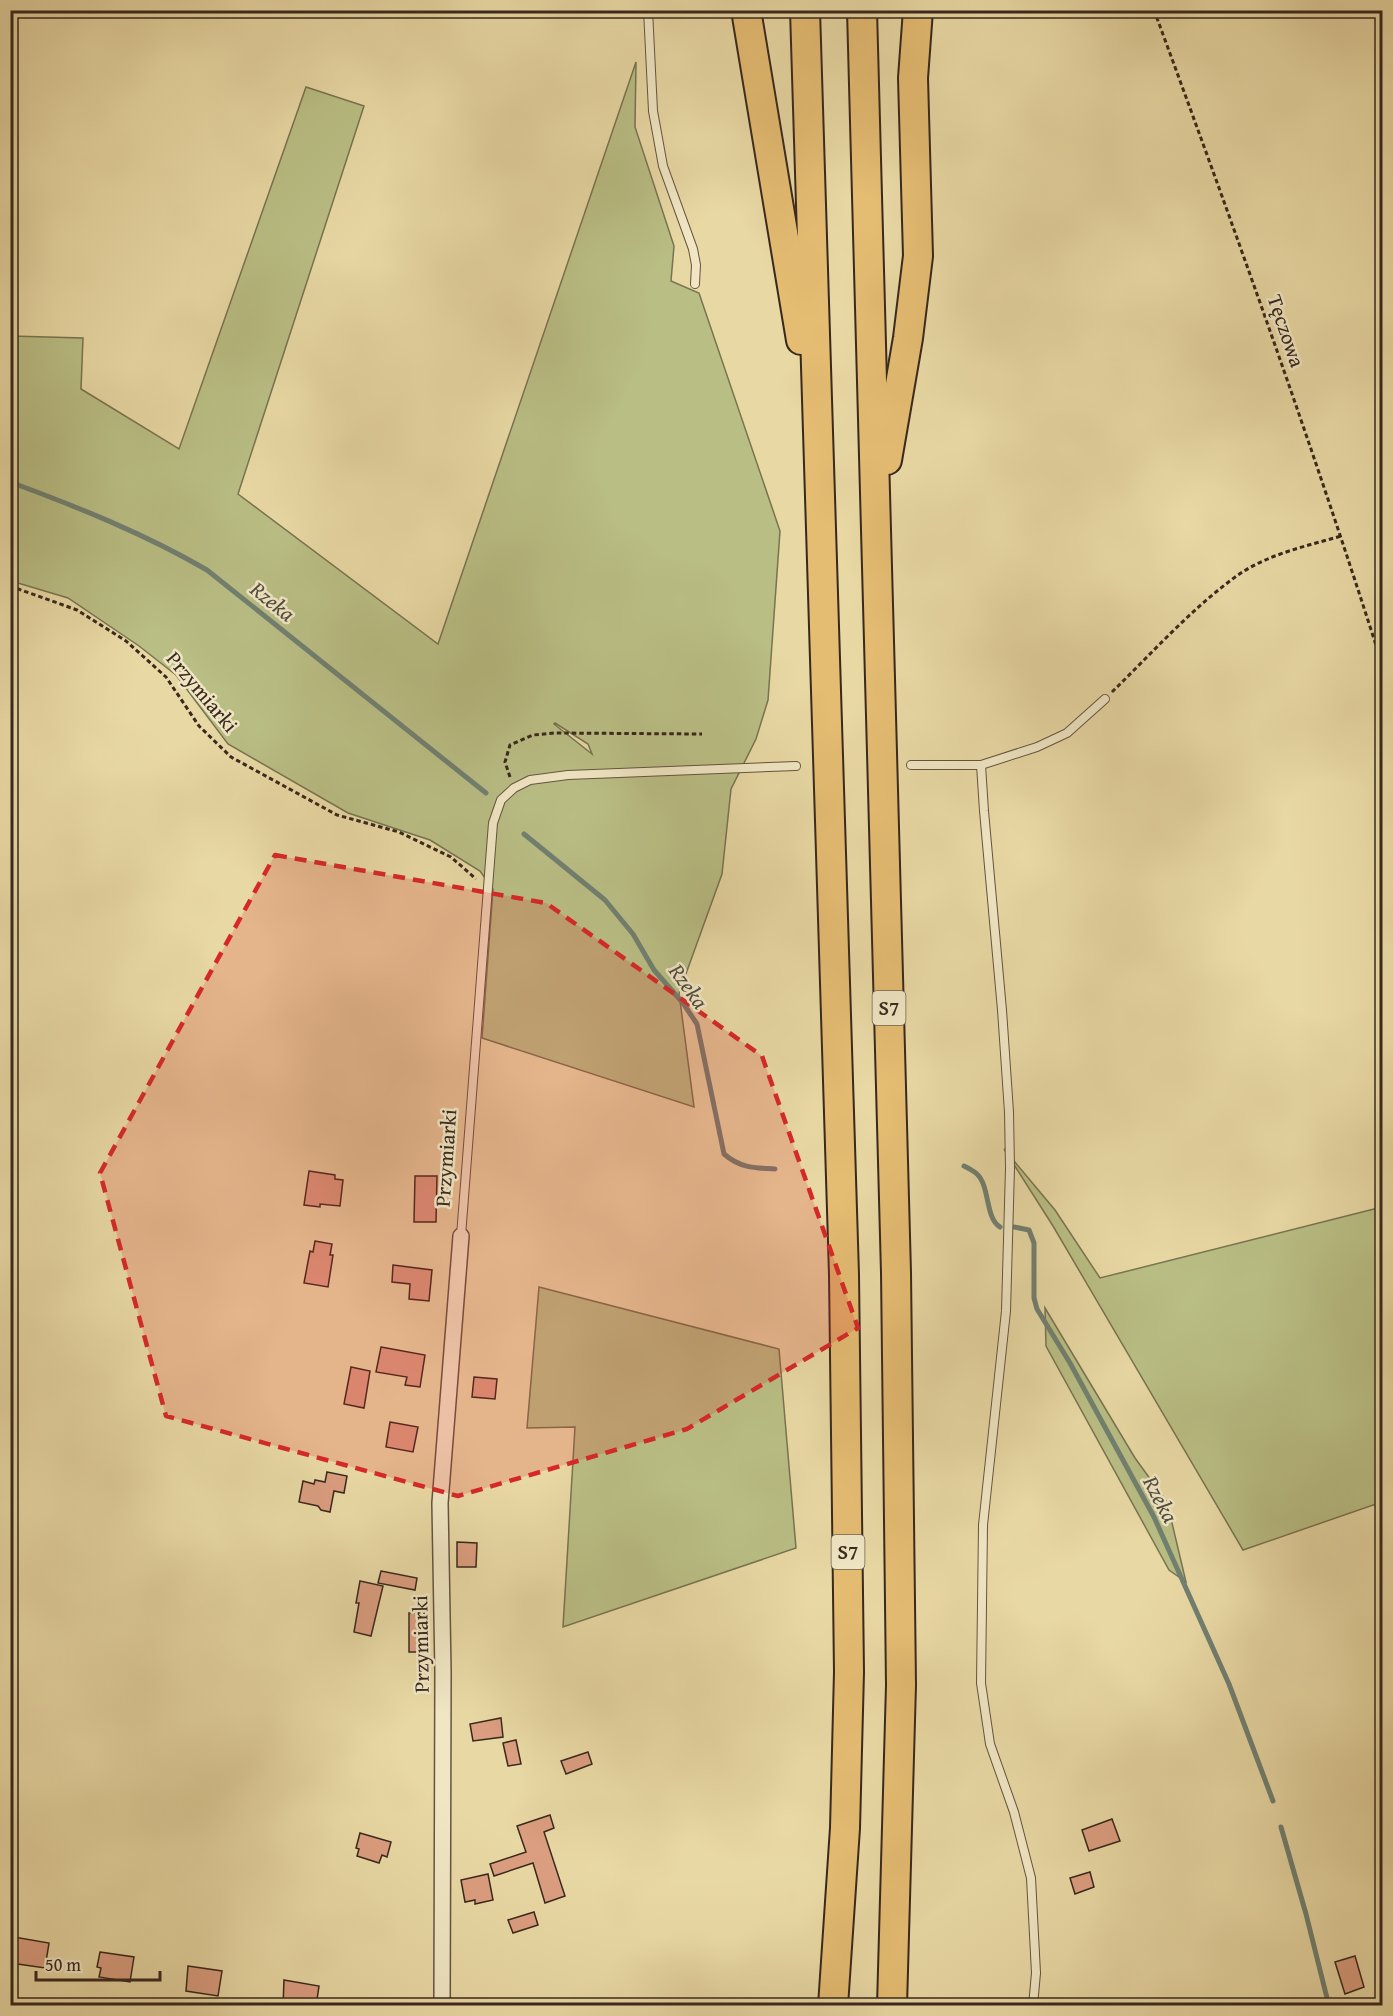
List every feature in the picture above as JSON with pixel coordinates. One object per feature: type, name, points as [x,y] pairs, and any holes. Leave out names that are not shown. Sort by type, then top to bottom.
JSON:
[{"type":"highway","points":[[746,10],[820,464]]},
{"type":"highway","name":"S7","points":[[805,10],[844,1275],[849,1672],[845,1828],[833,2006]]},
{"type":"highway","name":"S7","points":[[862,10],[896,1274],[901,1685],[892,2006]]},
{"type":"highway","points":[[876,521],[908,338],[918,256],[913,78],[918,10]]},
{"type":"street","name":"Przymiarki","points":[[442,2006],[443,1696],[440,1503],[461,1236]]},
{"type":"lane","points":[[648,10],[653,111],[663,166],[693,249],[696,265],[695,284]]},
{"type":"lane","points":[[910,765],[981,765],[1037,747],[1067,733],[1105,699]]},
{"type":"lane","points":[[981,765],[1002,1010],[1009,1112],[1010,1168],[1006,1311],[983,1525],[981,1683],[990,1744],[1014,1812],[1031,1878],[1036,1973],[1033,2006]]},
{"type":"lane","points":[[487,893],[493,824],[501,800],[514,788],[530,780],[568,775],[796,766]]},
{"type":"lane","name":"Przymiarki","points":[[461,1236],[487,893]]},
{"type":"path","name":"Tęczowa","points":[[1154,10],[1227,208],[1383,664]]},
{"type":"path","points":[[1105,699],[1238,575],[1264,561],[1341,536]]},
{"type":"path","name":"Przymiarki","points":[[10,586],[77,610],[126,641],[166,677],[199,726],[231,757],[337,815],[399,831],[451,857],[479,882],[487,893]]},
{"type":"path","points":[[514,788],[505,762],[510,745],[533,735],[554,733],[702,734]]},
{"type":"highlighted area","points":[[275,855],[546,903],[762,1056],[858,1328],[687,1429],[458,1496],[166,1416],[100,1173]]},
{"type":"green space","points":[[636,62],[635,127],[674,246],[671,281],[699,293],[780,531],[768,700],[756,739],[731,789],[722,874],[679,993],[694,1107],[482,1038],[493,889],[480,871],[430,840],[348,813],[228,744],[176,675],[139,646],[68,598],[11,581],[11,336],[83,338],[81,389],[179,449],[306,87],[364,106],[238,494],[438,644]],"holes":[[[555,723],[588,744],[592,754],[554,724]]]},
{"type":"green space","points":[[1004,1149],[1055,1210],[1100,1278],[1382,1207],[1382,1502],[1243,1550],[1053,1226]]},
{"type":"green space","points":[[539,1287],[779,1349],[796,1548],[563,1627],[575,1427],[527,1428]]},
{"type":"green space","points":[[1045,1308],[1135,1458],[1167,1502],[1186,1582],[1169,1570],[1046,1346]]},
{"type":"building","points":[[309,1171],[335,1175],[335,1179],[343,1180],[340,1206],[304,1205]]},
{"type":"building","points":[[415,1176],[437,1176],[436,1222],[414,1222]]},
{"type":"building","points":[[315,1241],[332,1244],[330,1255],[333,1255],[328,1287],[304,1283],[310,1251],[313,1252]]},
{"type":"building","points":[[393,1265],[432,1270],[429,1301],[409,1299],[410,1284],[392,1282]]},
{"type":"building","points":[[381,1347],[425,1355],[420,1387],[405,1385],[407,1377],[376,1372]]},
{"type":"building","points":[[351,1367],[370,1371],[364,1408],[344,1404]]},
{"type":"building","points":[[474,1377],[497,1379],[495,1399],[472,1397]]},
{"type":"building","points":[[390,1422],[418,1427],[413,1452],[386,1447]]},
{"type":"building","points":[[327,1472],[347,1476],[344,1493],[334,1491],[330,1512],[321,1510],[318,1506],[299,1502],[303,1481],[314,1484],[315,1480],[325,1482]]},
{"type":"building","points":[[457,1542],[477,1543],[476,1567],[457,1567]]},
{"type":"building","points":[[381,1571],[417,1578],[415,1590],[378,1583]]},
{"type":"building","points":[[360,1581],[383,1586],[371,1636],[354,1632]]},
{"type":"building","points":[[409,1613],[425,1613],[425,1652],[409,1652]]},
{"type":"building","points":[[501,1718],[503,1737],[473,1741],[470,1724]]},
{"type":"building","points":[[516,1740],[521,1764],[508,1766],[503,1743]]},
{"type":"building","points":[[588,1752],[592,1764],[566,1774],[561,1761]]},
{"type":"building","points":[[550,1815],[554,1828],[544,1832],[565,1896],[545,1903],[533,1863],[494,1876],[490,1864],[526,1852],[517,1826]]},
{"type":"building","points":[[1112,1819],[1120,1841],[1089,1851],[1082,1830]]},
{"type":"building","points":[[360,1833],[391,1842],[387,1857],[382,1855],[379,1863],[357,1856],[359,1849],[356,1848]]},
{"type":"building","points":[[1090,1872],[1094,1887],[1075,1894],[1070,1878]]},
{"type":"building","points":[[488,1874],[493,1900],[475,1904],[475,1900],[465,1902],[461,1880]]},
{"type":"building","points":[[534,1912],[538,1925],[513,1933],[508,1920]]},
{"type":"building","points":[[14,1937],[49,1943],[45,1968],[11,1963]]},
{"type":"building","points":[[100,1952],[134,1957],[130,1982],[99,1977],[101,1968],[97,1967]]},
{"type":"building","points":[[1355,1956],[1364,1987],[1345,1994],[1335,1962]]},
{"type":"building","points":[[188,1966],[222,1971],[218,1996],[186,1991]]},
{"type":"building","points":[[284,1980],[319,1986],[316,2006],[283,2006]]},
{"type":"waterway","name":"Rzeka","points":[[10,482],[111,522],[207,570],[486,793]]},
{"type":"waterway","name":"Rzeka","points":[[524,834],[605,900],[633,934],[654,970],[683,1003],[697,1024],[724,1154],[742,1165],[775,1169]]},
{"type":"waterway","name":"Rzeka","points":[[964,1166],[981,1179],[992,1217],[1000,1227]]},
{"type":"waterway","name":"Rzeka","points":[[1014,1227],[1029,1230],[1034,1243],[1034,1298],[1037,1309],[1070,1363],[1154,1517],[1229,1684],[1273,1801]]},
{"type":"waterway","name":"Rzeka","points":[[1281,1827],[1329,2006]]}]
